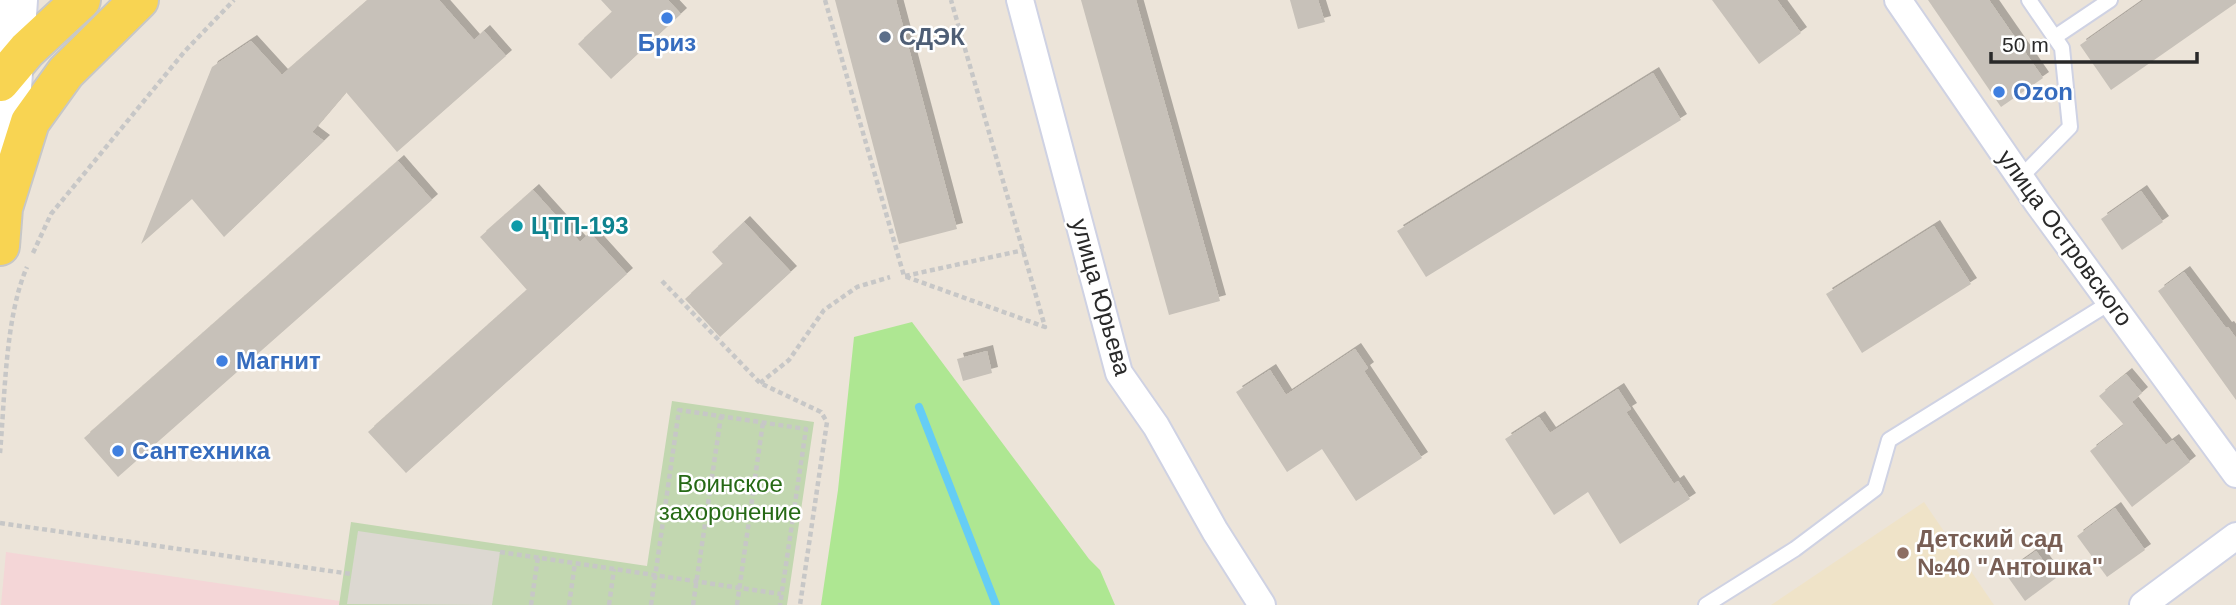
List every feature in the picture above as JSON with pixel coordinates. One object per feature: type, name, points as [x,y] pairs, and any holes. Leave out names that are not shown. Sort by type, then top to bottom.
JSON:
[{"type":"main road","points":[[0,246],[7,74],[18,0]]},
{"type":"main road","points":[[7,74],[27,50],[82,0]]},
{"type":"main road","points":[[3,208],[30,122],[65,72],[139,0]]},
{"type":"street","name":"улица Юрьева","points":[[1020,0],[1119,373],[1156,426],[1215,531],[1262,605]]},
{"type":"street","name":"улица Островского","points":[[1898,0],[2020,178],[2236,474]]},
{"type":"street","points":[[2143,605],[2236,537]]},
{"type":"lane","points":[[2020,178],[2070,127],[2062,48],[2029,0]]},
{"type":"lane","points":[[2054,37],[2110,0]]},
{"type":"lane","points":[[1706,605],[1795,549],[1875,489],[1889,440],[2111,302]]},
{"type":"path","points":[[0,453],[10,340],[20,284],[51,214],[185,51],[233,0]]},
{"type":"path","points":[[825,0],[904,276]]},
{"type":"path","points":[[904,276],[1045,327],[951,0]]},
{"type":"path","points":[[904,276],[1024,250]]},
{"type":"path","points":[[760,383],[789,360],[824,310],[857,287],[890,277]]},
{"type":"path","points":[[662,281],[760,383],[821,412],[827,422],[800,605]]},
{"type":"path","points":[[651,605],[679,410],[806,429],[780,605]]},
{"type":"path","points":[[693,605],[721,416]]},
{"type":"path","points":[[737,605],[763,422]]},
{"type":"path","points":[[0,523],[351,574]]},
{"type":"path","points":[[500,552],[781,594]]},
{"type":"path","points":[[531,605],[538,557]]},
{"type":"path","points":[[569,605],[575,563]]},
{"type":"path","points":[[609,605],[614,569]]},
{"type":"shaded area","name":"Детский сад №40 \"Антошка\"","points":[[1924,502],[1994,605],[1771,605]]},
{"type":"shaded area","points":[[358,531],[500,552],[492,605],[347,604]]},
{"type":"shaded area","points":[[6,552],[340,601],[339,605],[1,605]]},
{"type":"green space","points":[[912,322],[1089,559],[1100,570],[1115,605],[821,605],[838,490],[854,337]]},
{"type":"green space","name":"Воинское захоронение","points":[[672,401],[814,422],[787,605],[339,605],[351,522],[647,566]]},
{"type":"building","points":[[368,0],[439,0],[474,40],[484,31],[506,56],[397,152],[346,92],[312,132],[324,141],[224,237],[192,199],[141,244],[212,67],[251,41],[282,75]]},
{"type":"building","points":[[601,0],[668,0],[681,14],[611,79],[578,44],[612,12]]},
{"type":"building","points":[[835,0],[896,0],[957,229],[899,244]]},
{"type":"building","points":[[1081,0],[1136,0],[1220,301],[1169,315]]},
{"type":"building","points":[[1290,0],[1318,0],[1325,22],[1298,29]]},
{"type":"building","points":[[1712,0],[1777,0],[1801,33],[1759,64]]},
{"type":"building","points":[[1928,0],[1989,0],[2043,78],[2001,107]]},
{"type":"building","points":[[2144,0],[2236,0],[2236,3],[2111,90],[2080,45]]},
{"type":"building","points":[[1653,73],[1681,120],[1426,277],[1397,231]]},
{"type":"building","points":[[398,161],[432,200],[118,477],[84,438]]},
{"type":"building","points":[[533,190],[580,242],[590,233],[627,274],[406,473],[368,432],[527,290],[480,237]]},
{"type":"building","points":[[2141,191],[2163,222],[2122,250],[2101,219]]},
{"type":"building","points":[[744,222],[791,272],[720,337],[685,299],[723,264],[712,252]]},
{"type":"building","points":[[1934,226],[1971,284],[1862,353],[1826,294]]},
{"type":"building","points":[[2184,272],[2236,338],[2236,400],[2158,291]]},
{"type":"building","points":[[1355,349],[1368,368],[1364,371],[1422,458],[1356,501],[1322,449],[1287,472],[1236,392],[1270,370],[1286,395]]},
{"type":"building","points":[[987,351],[992,373],[963,381],[957,359]]},
{"type":"building","points":[[2126,374],[2142,393],[2132,402],[2166,445],[2173,440],[2190,462],[2132,507],[2090,451],[2124,425],[2099,396]]},
{"type":"building","points":[[1618,389],[1631,409],[1626,412],[1674,484],[1678,481],[1690,499],[1620,544],[1588,492],[1554,515],[1505,439],[1539,417],[1550,433]]},
{"type":"building","points":[[2115,508],[2145,550],[2107,577],[2077,536]]},
{"type":"building","points":[[2036,551],[2056,578],[2025,601],[2005,573]]},
{"type":"waterway","points":[[919,407],[996,605]]},
{"type":"place","name":"Бриз","points":[[667,18]]},
{"type":"place","name":"СДЭК","points":[[885,37]]},
{"type":"place","name":"Ozon","points":[[1999,92]]},
{"type":"place","name":"ЦТП-193","points":[[517,226]]},
{"type":"place","name":"Магнит","points":[[222,361]]},
{"type":"place","name":"Сантехника","points":[[118,451]]},
{"type":"place","name":"Детский сад №40 \"Антошка\"","points":[[1903,553]]}]
